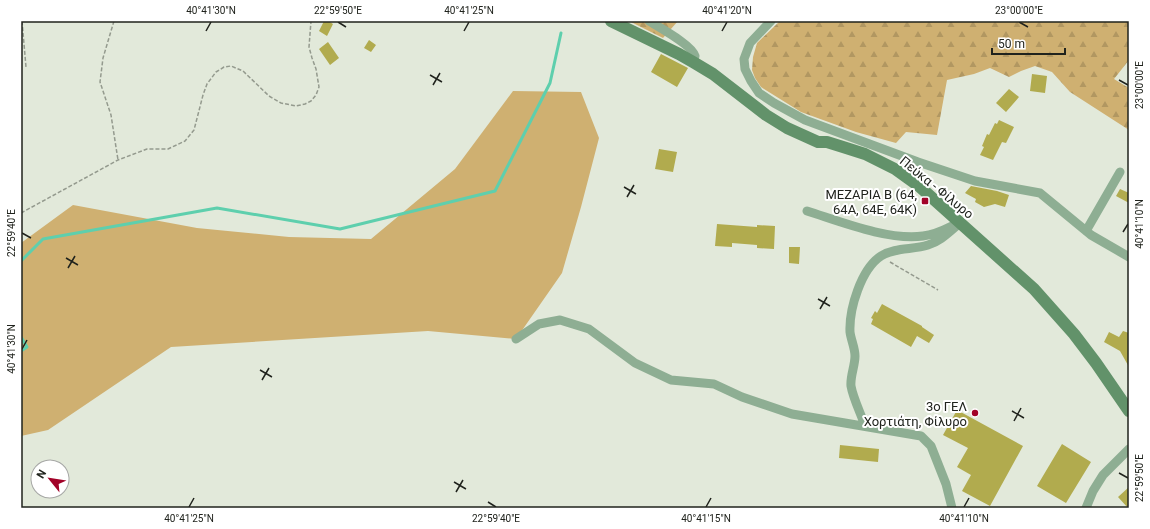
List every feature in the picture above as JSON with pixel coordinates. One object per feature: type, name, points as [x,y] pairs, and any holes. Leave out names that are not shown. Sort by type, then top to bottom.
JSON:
[{"type":"main road","name":"Πεύκα - Φίλυρο","points":[[611,21],[679,54],[713,74],[766,115],[787,128],[818,142],[827,142],[865,154],[886,164],[903,175],[920,188],[1034,289],[1074,334],[1129,411]]},
{"type":"street","points":[[649,21],[682,41],[693,50],[695,56],[693,62]]},
{"type":"street","points":[[771,21],[750,44],[744,59],[745,69],[759,93],[774,103],[805,120],[918,162],[975,181],[1040,193],[1086,231],[1126,256],[1129,247]]},
{"type":"street","points":[[903,175],[918,162]]},
{"type":"street","points":[[1086,231],[1120,172]]},
{"type":"street","points":[[807,211],[859,227],[902,237],[914,237],[936,233],[960,223]]},
{"type":"street","points":[[865,426],[851,387],[855,354],[851,325],[856,292],[871,266],[880,256],[887,252],[928,245],[943,238],[960,223]]},
{"type":"street","points":[[516,339],[539,324],[560,320],[589,329],[636,363],[671,380],[714,384],[742,397],[792,414],[921,436],[931,446],[946,484],[952,508]]},
{"type":"street","points":[[1086,508],[1093,491],[1103,475],[1129,449]]},
{"type":"path","points":[[22,21],[26,67]]},
{"type":"path","points":[[114,21],[103,58],[100,82],[111,115],[118,160]]},
{"type":"path","points":[[21,213],[118,160],[147,149],[168,149],[184,141],[194,130],[207,84],[216,72],[224,68],[231,66],[243,71],[269,96],[281,103],[296,106],[311,101],[316,95],[319,87],[316,69],[309,47],[311,21]]},
{"type":"path","points":[[880,256],[938,290]]},
{"type":"green space","points":[[629,21],[678,21],[663,38]]},
{"type":"green space","points":[[780,21],[1129,21],[1129,60],[1114,79],[1129,88],[1129,130],[1070,92],[1052,72],[1035,66],[1009,77],[990,68],[974,74],[947,80],[937,135],[906,132],[896,143],[856,132],[801,112],[761,87],[752,70],[753,57],[757,43]]},
{"type":"green space","points":[[513,91],[581,92],[599,138],[562,273],[516,339],[428,331],[171,347],[48,430],[21,436],[21,243],[73,205],[197,228],[289,237],[371,239],[455,169]]},
{"type":"building","points":[[324,21],[328,21],[333,24],[327,36],[319,31]]},
{"type":"building","points":[[369,40],[376,45],[371,52],[364,48]]},
{"type":"building","points":[[328,42],[339,58],[330,65],[319,49]]},
{"type":"building","points":[[661,54],[688,68],[677,87],[651,72]]},
{"type":"building","points":[[1032,74],[1047,76],[1045,93],[1030,91]]},
{"type":"building","points":[[1009,89],[1019,97],[1006,112],[996,103]]},
{"type":"building","points":[[999,120],[1014,127],[1006,143],[1002,142],[993,160],[980,155],[984,147],[982,146],[987,134],[989,135],[995,123],[997,124]]},
{"type":"building","points":[[659,149],[677,152],[673,172],[655,169]]},
{"type":"building","points":[[971,186],[1009,195],[1005,207],[995,204],[984,207],[975,202],[976,199],[965,193]]},
{"type":"building","points":[[1120,189],[1129,193],[1129,203],[1116,196]]},
{"type":"building","points":[[717,224],[757,227],[757,225],[775,226],[774,249],[757,248],[757,245],[732,243],[732,247],[715,246]]},
{"type":"building","points":[[789,247],[800,247],[799,264],[789,263]]},
{"type":"building","points":[[882,304],[922,326],[934,335],[929,343],[917,336],[911,347],[871,324],[873,319],[871,318],[875,311],[877,313]]},
{"type":"building","points":[[1123,331],[1129,333],[1129,367],[1120,351],[1104,342],[1109,332],[1119,337]]},
{"type":"building","points":[[957,410],[1023,446],[990,506],[962,491],[971,475],[957,467],[968,448],[943,435]]},
{"type":"building","points":[[1062,444],[1091,462],[1066,503],[1037,486]]},
{"type":"building","points":[[840,445],[879,449],[878,462],[839,458]]},
{"type":"building","points":[[1129,487],[1129,508],[1128,508],[1118,497]]},
{"type":"waterway","points":[[21,261],[43,239],[217,208],[340,229],[495,191],[550,83],[561,33]]},
{"type":"waterway","points":[[21,337],[27,347],[21,351]]},
{"type":"place","name":"ΜΕΖΑΡΙΑ B (64, 64Α, 64Ε, 64Κ)","points":[[925,201]]},
{"type":"place","name":"3ο ΓΕΛ Χορτιάτη, Φίλυρο","points":[[975,413]]}]
